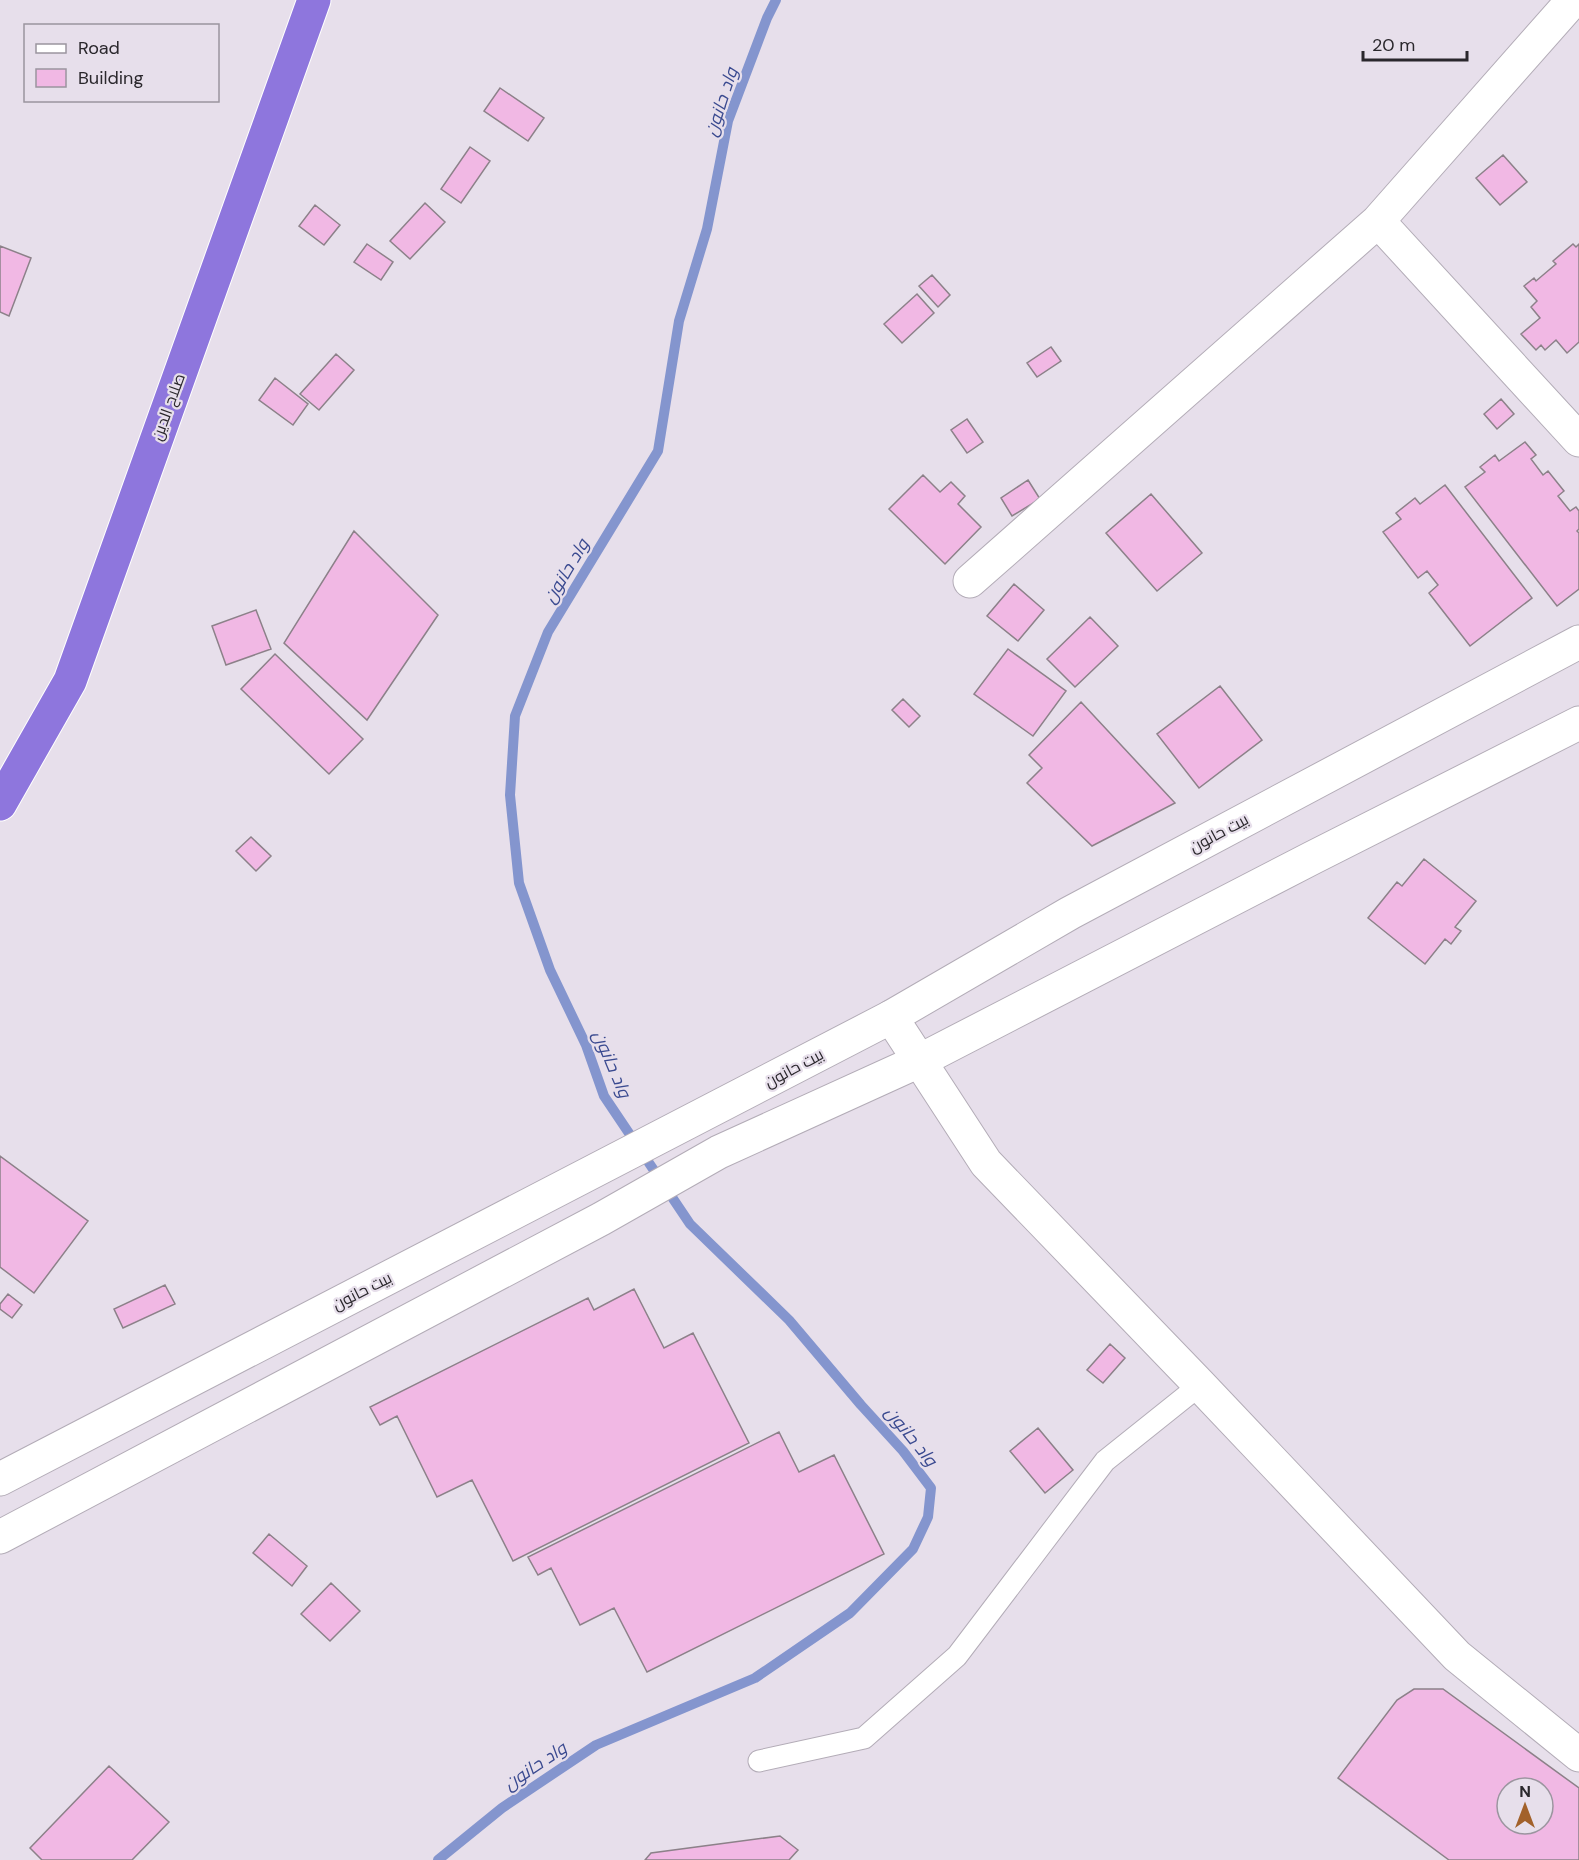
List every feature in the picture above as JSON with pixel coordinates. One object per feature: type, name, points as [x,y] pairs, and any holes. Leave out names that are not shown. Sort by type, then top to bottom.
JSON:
[{"type":"highway","name":"صلاح الدين","points":[[0,804],[70,681],[314,0]]},
{"type":"main road","points":[[970,581],[1378,221],[1573,0]]},
{"type":"main road","points":[[1378,221],[1579,440]]},
{"type":"main road","name":"بيت حانون","points":[[0,1479],[891,1017],[1070,913],[1579,642]]},
{"type":"main road","points":[[0,1537],[601,1219],[719,1152],[920,1061],[1579,723]]},
{"type":"main road","points":[[891,1017],[986,1163],[1457,1656],[1579,1755]]},
{"type":"lane","points":[[759,1761],[864,1738],[957,1656],[1106,1461],[1200,1385]]},
{"type":"building","points":[[500,88],[544,118],[528,141],[484,111]]},
{"type":"building","points":[[470,147],[490,161],[461,203],[441,189]]},
{"type":"building","points":[[1503,155],[1527,182],[1500,205],[1476,178]]},
{"type":"building","points":[[425,203],[445,222],[410,259],[390,241]]},
{"type":"building","points":[[315,205],[340,225],[324,245],[299,226]]},
{"type":"building","points":[[367,244],[393,262],[381,280],[354,262]]},
{"type":"building","points":[[1573,244],[1576,247],[1579,244],[1579,342],[1567,353],[1556,340],[1545,350],[1541,345],[1536,350],[1521,334],[1540,318],[1531,307],[1537,301],[1524,286],[1534,278],[1536,281],[1556,264],[1553,261]]},
{"type":"building","points":[[0,246],[31,258],[9,316],[0,312]]},
{"type":"building","points":[[932,275],[950,295],[938,307],[919,286]]},
{"type":"building","points":[[917,294],[934,313],[902,343],[884,324]]},
{"type":"building","points":[[1051,347],[1061,361],[1037,377],[1027,363]]},
{"type":"building","points":[[336,354],[354,370],[319,410],[300,394]]},
{"type":"building","points":[[275,378],[308,404],[293,425],[259,400]]},
{"type":"building","points":[[1501,399],[1514,414],[1497,429],[1484,414]]},
{"type":"building","points":[[967,419],[983,442],[967,453],[951,430]]},
{"type":"building","points":[[1525,442],[1536,455],[1531,459],[1543,475],[1548,471],[1564,491],[1558,496],[1570,511],[1576,507],[1579,511],[1577,531],[1579,533],[1579,589],[1557,606],[1465,487],[1485,472],[1480,467],[1495,455],[1499,461]]},
{"type":"building","points":[[923,475],[940,492],[951,482],[965,496],[958,504],[981,527],[945,564],[889,509]]},
{"type":"building","points":[[1028,480],[1040,499],[1012,516],[1001,498]]},
{"type":"building","points":[[1445,485],[1532,598],[1470,646],[1429,593],[1438,585],[1427,571],[1418,578],[1383,532],[1401,519],[1396,513],[1415,498],[1420,504]]},
{"type":"building","points":[[1151,494],[1202,553],[1157,591],[1106,533]]},
{"type":"building","points":[[354,531],[438,615],[367,720],[284,643]]},
{"type":"building","points":[[1014,584],[1044,610],[1018,641],[987,616]]},
{"type":"building","points":[[256,610],[271,649],[226,665],[212,626]]},
{"type":"building","points":[[1090,617],[1118,646],[1075,687],[1047,659]]},
{"type":"building","points":[[1008,649],[1066,691],[1033,736],[974,694]]},
{"type":"building","points":[[275,654],[363,739],[329,774],[241,689]]},
{"type":"building","points":[[1220,686],[1262,740],[1199,788],[1157,734]]},
{"type":"building","points":[[903,699],[920,716],[909,727],[892,710]]},
{"type":"building","points":[[1081,702],[1175,803],[1092,846],[1027,783],[1042,768],[1029,755]]},
{"type":"building","points":[[251,837],[271,856],[256,871],[236,851]]},
{"type":"building","points":[[1424,859],[1476,901],[1455,927],[1461,931],[1451,944],[1445,939],[1425,964],[1368,918],[1397,882],[1402,886]]},
{"type":"building","points":[[0,1156],[88,1221],[34,1293],[0,1267]]},
{"type":"building","points":[[165,1285],[175,1304],[123,1328],[114,1309]]},
{"type":"building","points":[[634,1289],[664,1348],[693,1333],[749,1443],[513,1561],[472,1480],[437,1497],[397,1416],[380,1425],[370,1407],[588,1298],[594,1310]]},
{"type":"building","points":[[8,1294],[22,1305],[12,1318],[0,1309],[0,1304]]},
{"type":"building","points":[[1110,1344],[1125,1358],[1103,1383],[1087,1370]]},
{"type":"building","points":[[1038,1428],[1073,1470],[1045,1493],[1010,1451]]},
{"type":"building","points":[[779,1432],[799,1472],[834,1455],[884,1554],[647,1672],[614,1608],[580,1625],[551,1568],[538,1575],[528,1557]]},
{"type":"building","points":[[269,1534],[307,1566],[292,1586],[253,1553]]},
{"type":"building","points":[[331,1583],[360,1611],[330,1641],[301,1614]]},
{"type":"building","points":[[1414,1689],[1443,1689],[1579,1788],[1579,1860],[1449,1860],[1338,1778],[1397,1700]]},
{"type":"building","points":[[109,1766],[169,1822],[132,1860],[42,1860],[30,1848]]},
{"type":"building","points":[[780,1836],[798,1850],[789,1860],[645,1860],[651,1853]]},
{"type":"waterway","name":"واد حانون","points":[[438,1860],[502,1808],[596,1745],[755,1678],[850,1613],[913,1549],[928,1517],[931,1488],[903,1451],[789,1320],[690,1224],[604,1096],[586,1045],[550,970],[519,883],[510,795],[515,716],[548,632],[658,451],[679,321],[707,229],[728,121],[776,0]]}]
